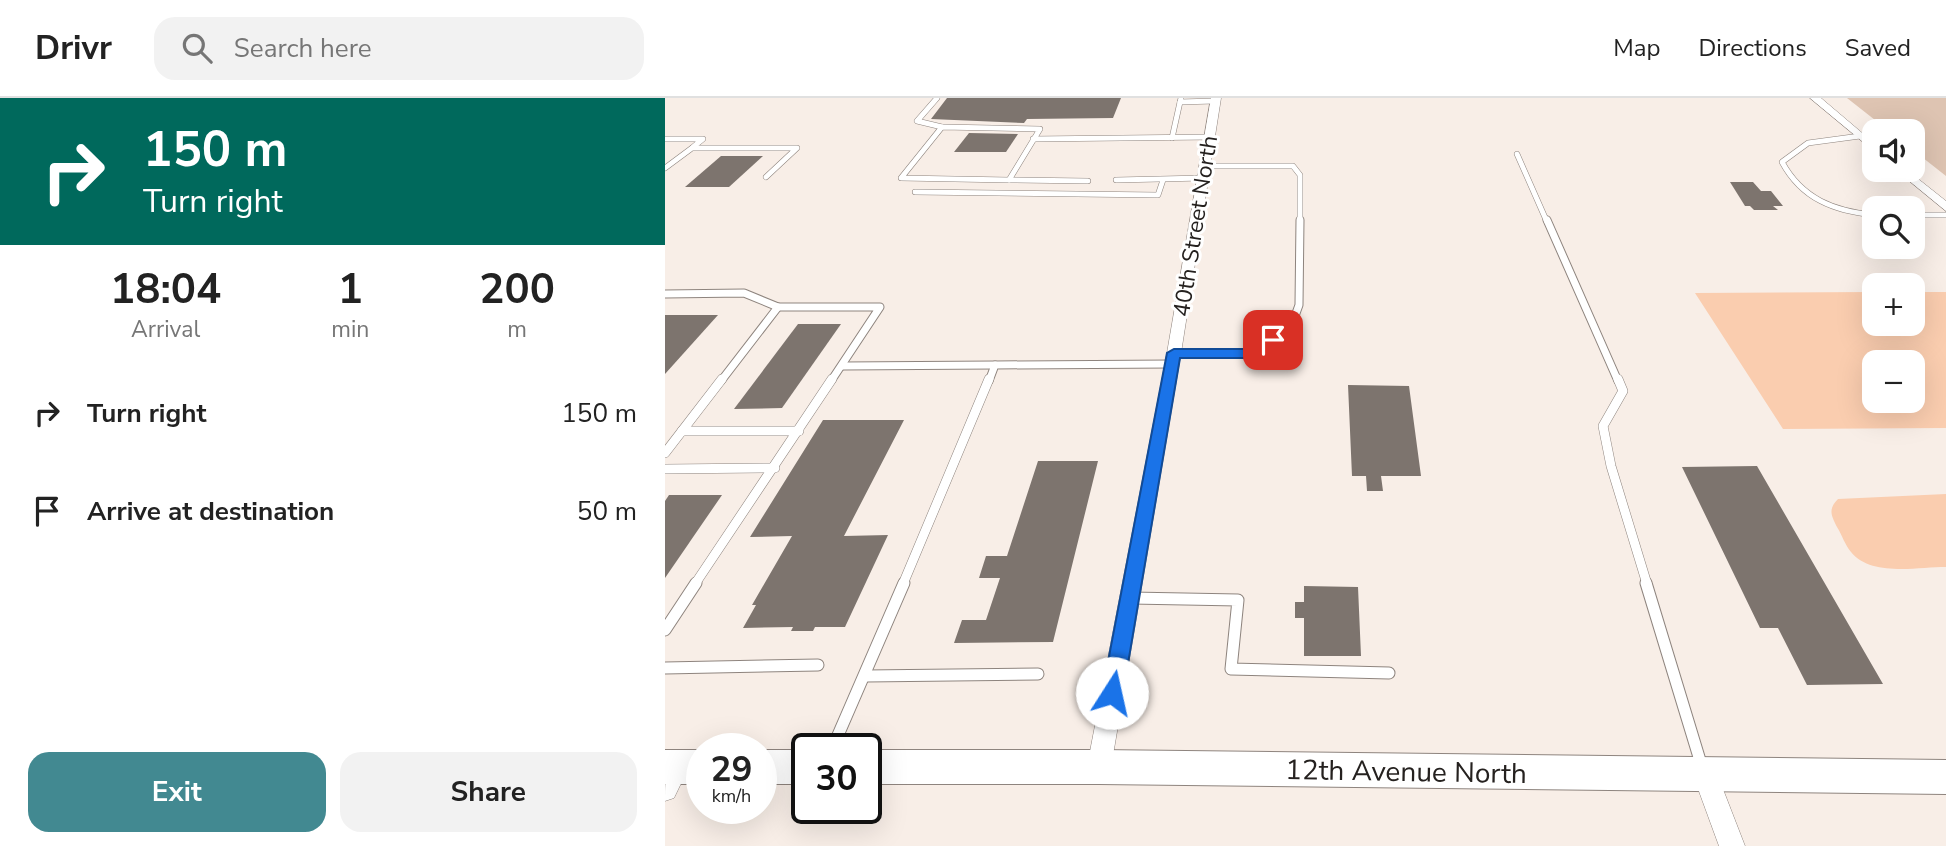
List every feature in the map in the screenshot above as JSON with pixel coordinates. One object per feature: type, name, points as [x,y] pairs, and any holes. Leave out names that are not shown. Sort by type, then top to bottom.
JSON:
[{"type":"main road","name":"12th Avenue North","points":[[882,767],[1946,776]]},
{"type":"street","points":[[1815,98],[1860,136]]},
{"type":"street","name":"40th Street North","points":[[1099,767],[1173,358],[1215,99]]},
{"type":"street","points":[[1916,182],[1946,207]]},
{"type":"street","points":[[1705,775],[1731,846]]},
{"type":"lane","points":[[937,98],[917,121],[943,127],[1039,129],[1009,180]]},
{"type":"lane","points":[[1173,138],[1180,100],[1215,99]]},
{"type":"lane","points":[[943,127],[901,178],[1088,181]]},
{"type":"lane","points":[[1033,139],[1210,136]]},
{"type":"lane","points":[[1860,136],[1808,143],[1782,162],[1787,173],[1817,201],[1851,214],[1862,214]]},
{"type":"lane","points":[[665,139],[703,139],[665,168]]},
{"type":"lane","points":[[692,148],[797,148],[766,177]]},
{"type":"lane","points":[[1517,154],[1623,391],[1603,426],[1611,466],[1705,775]]},
{"type":"lane","points":[[843,366],[995,365],[1255,353],[1291,327],[1299,305],[1300,175],[1293,166],[1204,172],[1163,180],[1116,180]]},
{"type":"lane","points":[[915,192],[1158,195],[1163,180]]},
{"type":"lane","points":[[1925,215],[1946,215]]},
{"type":"lane","points":[[665,294],[744,293],[778,307],[880,307],[665,630]]},
{"type":"lane","points":[[665,453],[778,307]]},
{"type":"lane","points":[[839,733],[866,676],[995,365]]},
{"type":"lane","points":[[682,431],[799,431]]},
{"type":"lane","points":[[665,469],[775,468]]},
{"type":"lane","points":[[1130,598],[1238,600],[1231,669],[1388,673]]},
{"type":"lane","points":[[665,668],[818,665]]},
{"type":"lane","points":[[866,676],[1038,674]]},
{"type":"shaded area","points":[[1847,98],[1946,98],[1946,176],[1925,159],[1925,119],[1874,119]]},
{"type":"shaded area","points":[[1862,292],[1862,336],[1925,336],[1925,292],[1946,292],[1946,428],[1783,429],[1695,293]]},
{"type":"shaded area","points":[[1946,494],[1946,567],[1895,569],[1870,565],[1851,552],[1832,516],[1833,506],[1838,499]]},
{"type":"building","points":[[947,98],[1121,98],[1113,118],[1027,119],[1024,123],[931,119]]},
{"type":"building","points":[[969,133],[1018,134],[1006,152],[954,152]]},
{"type":"building","points":[[721,156],[763,156],[729,187],[685,187]]},
{"type":"building","points":[[1730,182],[1753,182],[1761,191],[1771,191],[1783,206],[1773,206],[1778,210],[1754,210],[1745,206]]},
{"type":"building","points":[[665,315],[718,315],[665,374]]},
{"type":"building","points":[[798,324],[841,324],[782,408],[734,409]]},
{"type":"building","points":[[1348,385],[1409,386],[1421,476],[1381,476],[1383,491],[1367,491],[1366,476],[1352,476]]},
{"type":"building","points":[[823,420],[904,420],[844,536],[888,535],[845,627],[815,627],[813,631],[791,631],[793,627],[743,628],[756,605],[752,605],[792,536],[750,537]]},
{"type":"building","points":[[1038,461],[1098,461],[1053,642],[954,643],[962,620],[986,620],[1000,578],[979,578],[986,556],[1007,556]]},
{"type":"building","points":[[1757,466],[1883,684],[1807,685],[1778,628],[1760,628],[1682,467]]},
{"type":"building","points":[[669,495],[722,495],[665,578],[665,501]]},
{"type":"building","points":[[1304,586],[1358,587],[1361,656],[1304,656],[1304,618],[1295,618],[1295,602],[1304,602]]},
{"type":"route","points":[[1112,693],[1174,353],[1255,353],[1273,340]]}]
